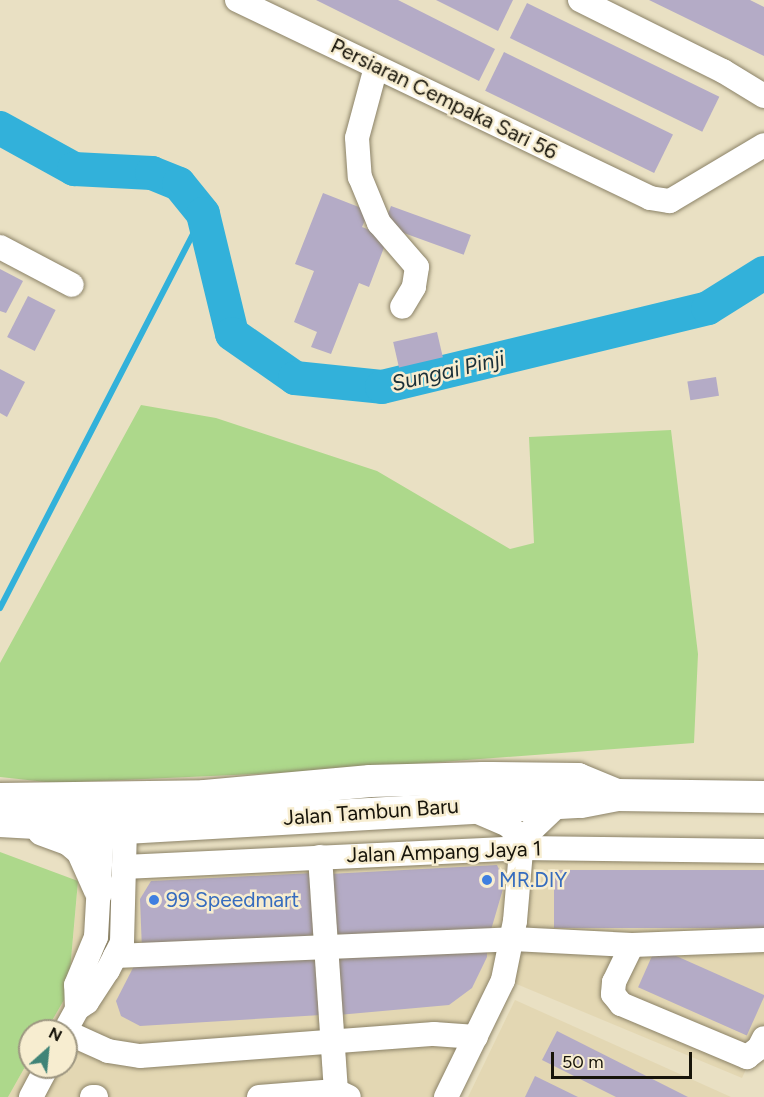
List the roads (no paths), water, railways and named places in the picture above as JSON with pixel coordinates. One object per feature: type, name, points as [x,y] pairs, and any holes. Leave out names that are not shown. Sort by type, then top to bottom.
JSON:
[{"type":"main road","name":"Jalan Tambun Baru","points":[[205,796],[370,781],[483,778],[578,779],[617,795]]},
{"type":"main road","name":"Jalan Tambun Baru","points":[[113,825],[469,809],[617,795],[764,797]]},
{"type":"main road","points":[[0,800],[205,796]]},
{"type":"main road","points":[[7,817],[113,825],[205,796]]},
{"type":"main road","points":[[7,817],[70,840],[82,850],[99,888]]},
{"type":"street","name":"Persiaran Cempaka Sari 56","points":[[237,0],[266,6],[376,67],[650,198],[670,201],[764,145]]},
{"type":"street","points":[[580,0],[723,71],[764,96]]},
{"type":"street","points":[[376,67],[357,138],[360,177],[379,223],[417,267],[414,286],[402,307]]},
{"type":"street","points":[[0,247],[72,285]]},
{"type":"street","points":[[446,1097],[503,980],[513,939],[521,843],[561,802]]},
{"type":"street","points":[[469,809],[508,825],[521,843]]},
{"type":"street","points":[[469,809],[480,834],[469,850]]},
{"type":"street","points":[[77,1009],[87,1002],[122,942],[124,867],[113,825]]},
{"type":"street","points":[[72,1019],[77,1009],[76,985],[96,937],[99,888],[113,825]]},
{"type":"street","name":"Jalan Ampang Jaya 1","points":[[124,867],[469,850],[521,843],[764,851]]},
{"type":"street","points":[[259,1097],[342,1094],[330,1042],[327,947],[320,858]]},
{"type":"street","points":[[115,956],[513,939],[632,945],[764,940]]},
{"type":"street","points":[[632,945],[614,982],[613,994],[621,1004],[747,1057],[762,1043]]},
{"type":"street","points":[[434,1034],[474,1016],[503,980]]},
{"type":"street","points":[[78,1037],[108,1051],[140,1056],[434,1034],[476,1036]]},
{"type":"street","points":[[31,1097],[40,1079]]},
{"type":"waterway","name":"Sungai Pinji","points":[[0,128],[74,169],[152,173],[179,184],[203,214],[232,334],[295,378],[382,387],[708,308],[764,273]]},
{"type":"waterway","points":[[0,608],[203,214]]},
{"type":"place","name":"MR.DIY","points":[[487,880]]},
{"type":"place","name":"99 Speedmart","points":[[154,900]]}]
